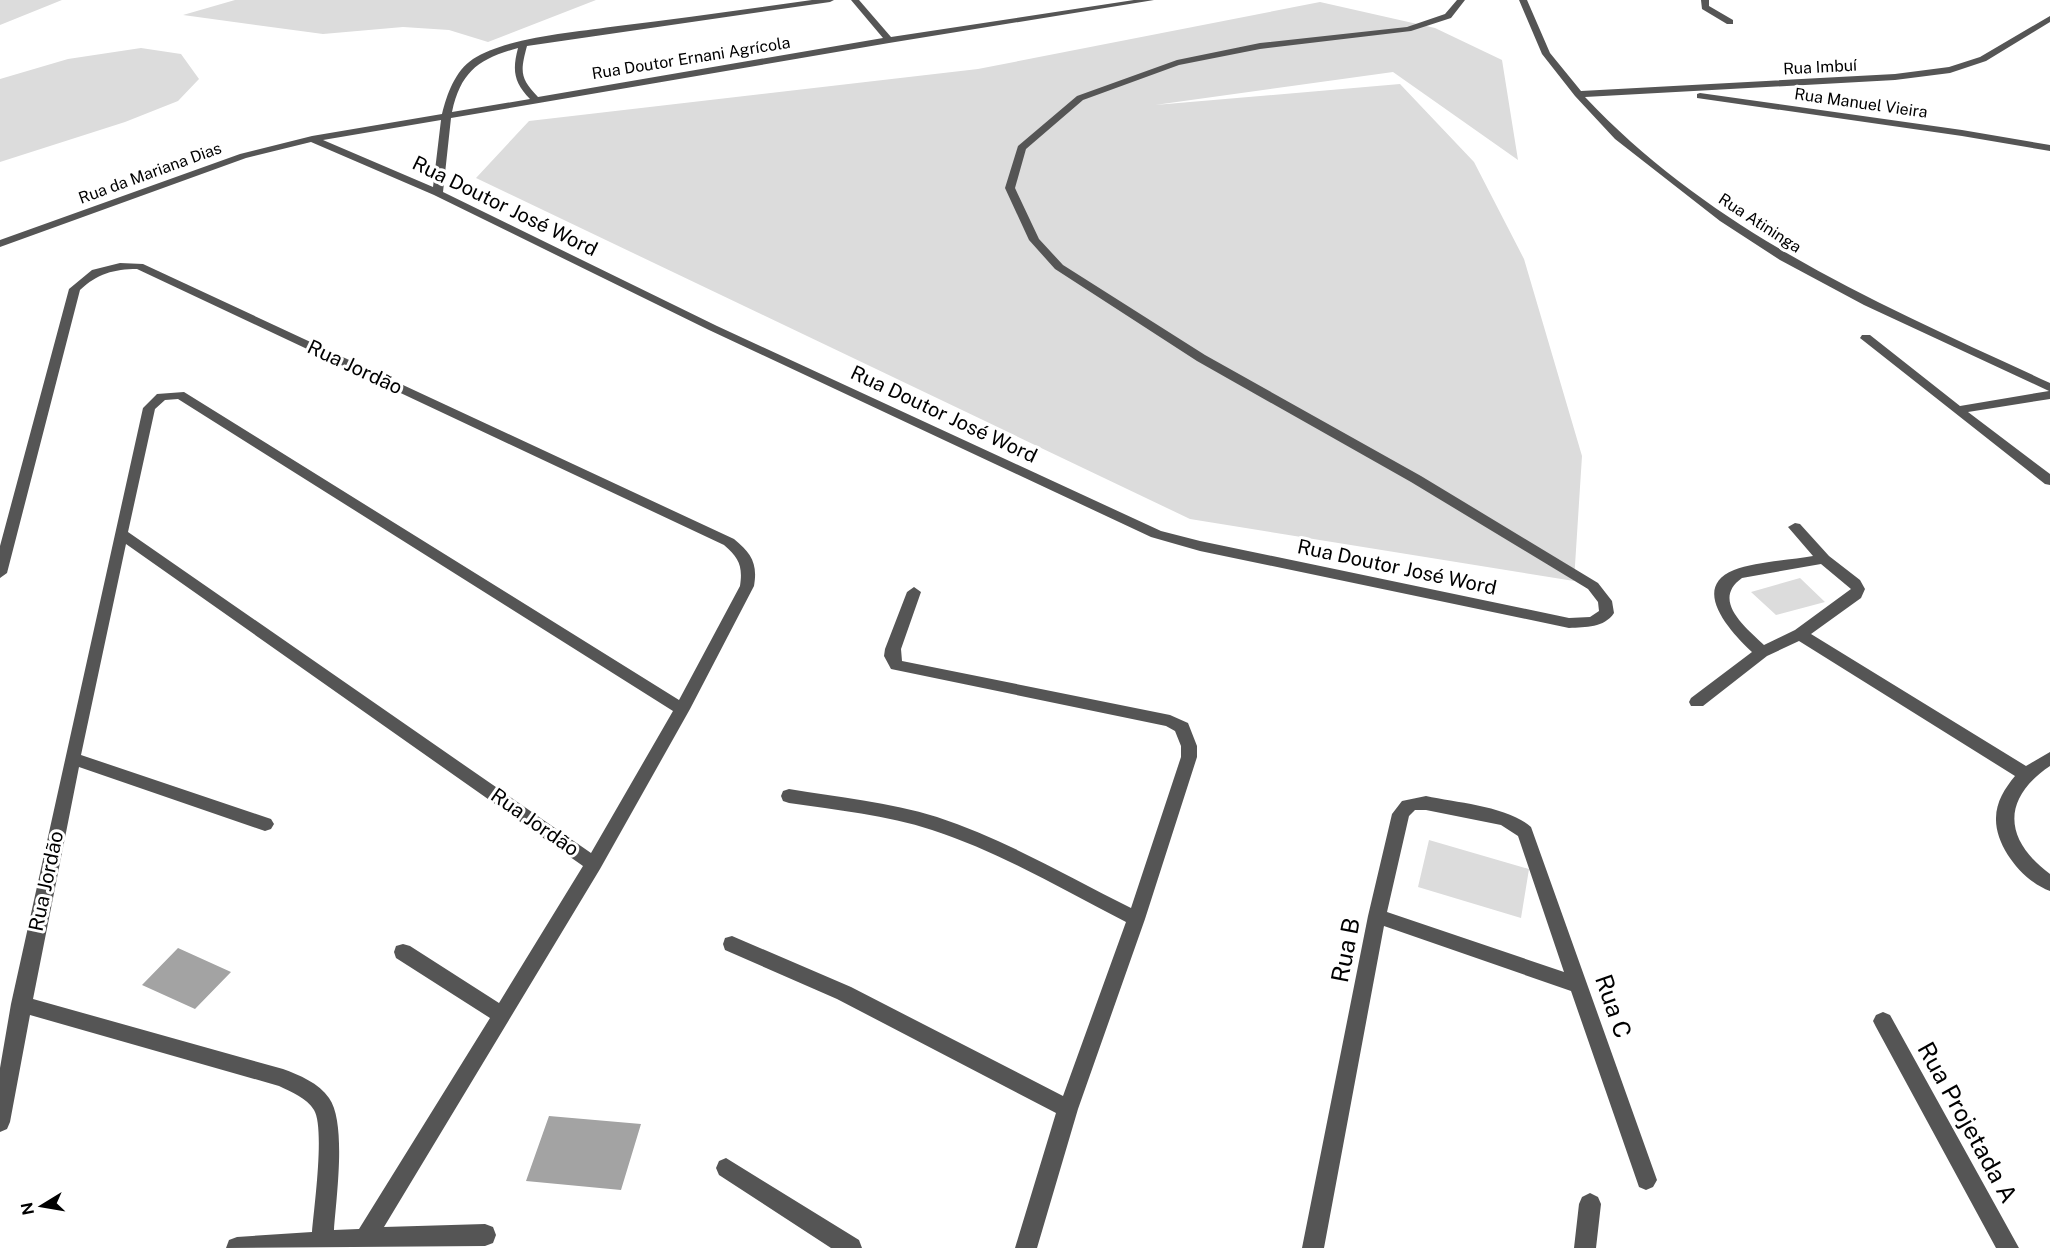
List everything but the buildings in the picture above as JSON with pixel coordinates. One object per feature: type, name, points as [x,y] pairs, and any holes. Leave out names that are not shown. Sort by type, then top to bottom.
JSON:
[{"type":"street","points":[[438,193],[446,114],[461,76],[473,63],[522,44],[560,37],[830,0]]},
{"type":"street","points":[[855,0],[889,40]]},
{"type":"street","name":"Rua Doutor Ernani Agrícola","points":[[312,139],[446,114],[889,40],[1150,0]]},
{"type":"street","name":"Rua Doutor José Word","points":[[312,139],[438,193],[713,328],[1156,534],[1200,546],[1569,623],[1593,621],[1607,613],[1605,601],[1593,586],[1416,479],[1201,358],[1059,267],[1034,240],[1010,188],[1021,148],[1080,98],[1177,63],[1260,46],[1408,29],[1448,16],[1461,0]]},
{"type":"street","name":"Rua Atininga","points":[[1523,0],[1546,54],[1578,94],[1618,137],[1724,219],[1784,258],[1868,303],[2050,388]]},
{"type":"street","points":[[1705,0],[1705,8],[1730,22]]},
{"type":"street","name":"Rua Imbuí","points":[[1578,94],[1668,91],[1895,77],[1950,70],[1983,59],[2050,18]]},
{"type":"street","points":[[522,44],[516,70],[518,78],[535,99]]},
{"type":"street","name":"Rua Manuel Vieira","points":[[1668,91],[1962,133],[2050,148]]},
{"type":"street","name":"Rua da Mariana Dias","points":[[0,244],[243,156],[312,139]]},
{"type":"street","name":"Rua Jordão","points":[[0,573],[75,289],[87,277],[119,265],[139,266],[729,542],[745,555],[750,568],[747,586],[682,709],[594,864],[363,1244]]},
{"type":"street","points":[[1866,339],[2050,481]]},
{"type":"street","points":[[1957,410],[2050,394]]},
{"type":"street","name":"Rua Jordão","points":[[0,1122],[21,1004],[121,534],[149,408],[160,397],[180,395],[682,709]]},
{"type":"street","points":[[1698,702],[1762,652],[1800,634],[1856,594],[1858,589],[1855,583],[1824,559],[1795,527]]},
{"type":"street","name":"Rua Jordão","points":[[121,534],[594,864]]},
{"type":"street","points":[[1762,652],[1731,620],[1721,600],[1722,588],[1727,579],[1738,574],[1824,559]]},
{"type":"street","points":[[914,592],[893,650],[892,656],[896,665],[1170,721],[1182,728],[1189,746],[1189,757],[1136,919],[1068,1109],[1026,1248]]},
{"type":"street","points":[[1800,634],[2027,775]]},
{"type":"street","points":[[72,758],[265,824]]},
{"type":"street","points":[[2050,758],[2027,775],[2010,796],[2004,816],[2007,837],[2019,858],[2050,884]]},
{"type":"street","points":[[789,796],[872,809],[934,823],[992,846],[1136,919]]},
{"type":"street","name":"Rua B","points":[[1313,1248],[1377,916],[1401,814],[1406,807],[1426,803],[1504,819],[1516,824],[1525,832],[1533,850]]},
{"type":"street","name":"Rua C","points":[[1533,850],[1646,1180]]},
{"type":"street","points":[[1377,916],[1578,985]]},
{"type":"street","points":[[732,944],[844,993],[1068,1109]]},
{"type":"street","points":[[403,952],[502,1015]]},
{"type":"street","points":[[21,1004],[283,1078],[308,1091],[324,1108],[329,1138],[322,1242]]},
{"type":"street","name":"Rua Projetada A","points":[[1883,1021],[2008,1248]]},
{"type":"street","points":[[726,1168],[851,1248]]},
{"type":"street","points":[[1585,1248],[1590,1204]]},
{"type":"street","points":[[237,1248],[322,1242],[363,1244],[485,1235]]},
{"type":"shaded area","points":[[0,0],[62,0],[0,25]]},
{"type":"shaded area","points":[[235,0],[596,0],[488,42],[449,30],[403,27],[323,34],[183,15]]},
{"type":"shaded area","points":[[1320,2],[1435,28],[1502,60],[1518,160],[1393,72],[1155,105],[1400,84],[1474,162],[1524,259],[1582,456],[1574,581],[1190,519],[476,178],[529,121],[978,69]]},
{"type":"shaded area","points":[[141,48],[181,54],[199,79],[178,101],[125,122],[0,162],[0,79],[68,59]]},
{"type":"shaded area","points":[[1800,578],[1825,602],[1776,615],[1751,592]]},
{"type":"shaded area","points":[[1429,840],[1529,869],[1521,918],[1418,887]]},
{"type":"shaded area","points":[[178,948],[231,972],[195,1009],[142,985]]},
{"type":"shaded area","points":[[549,1116],[641,1124],[621,1190],[526,1181]]}]
